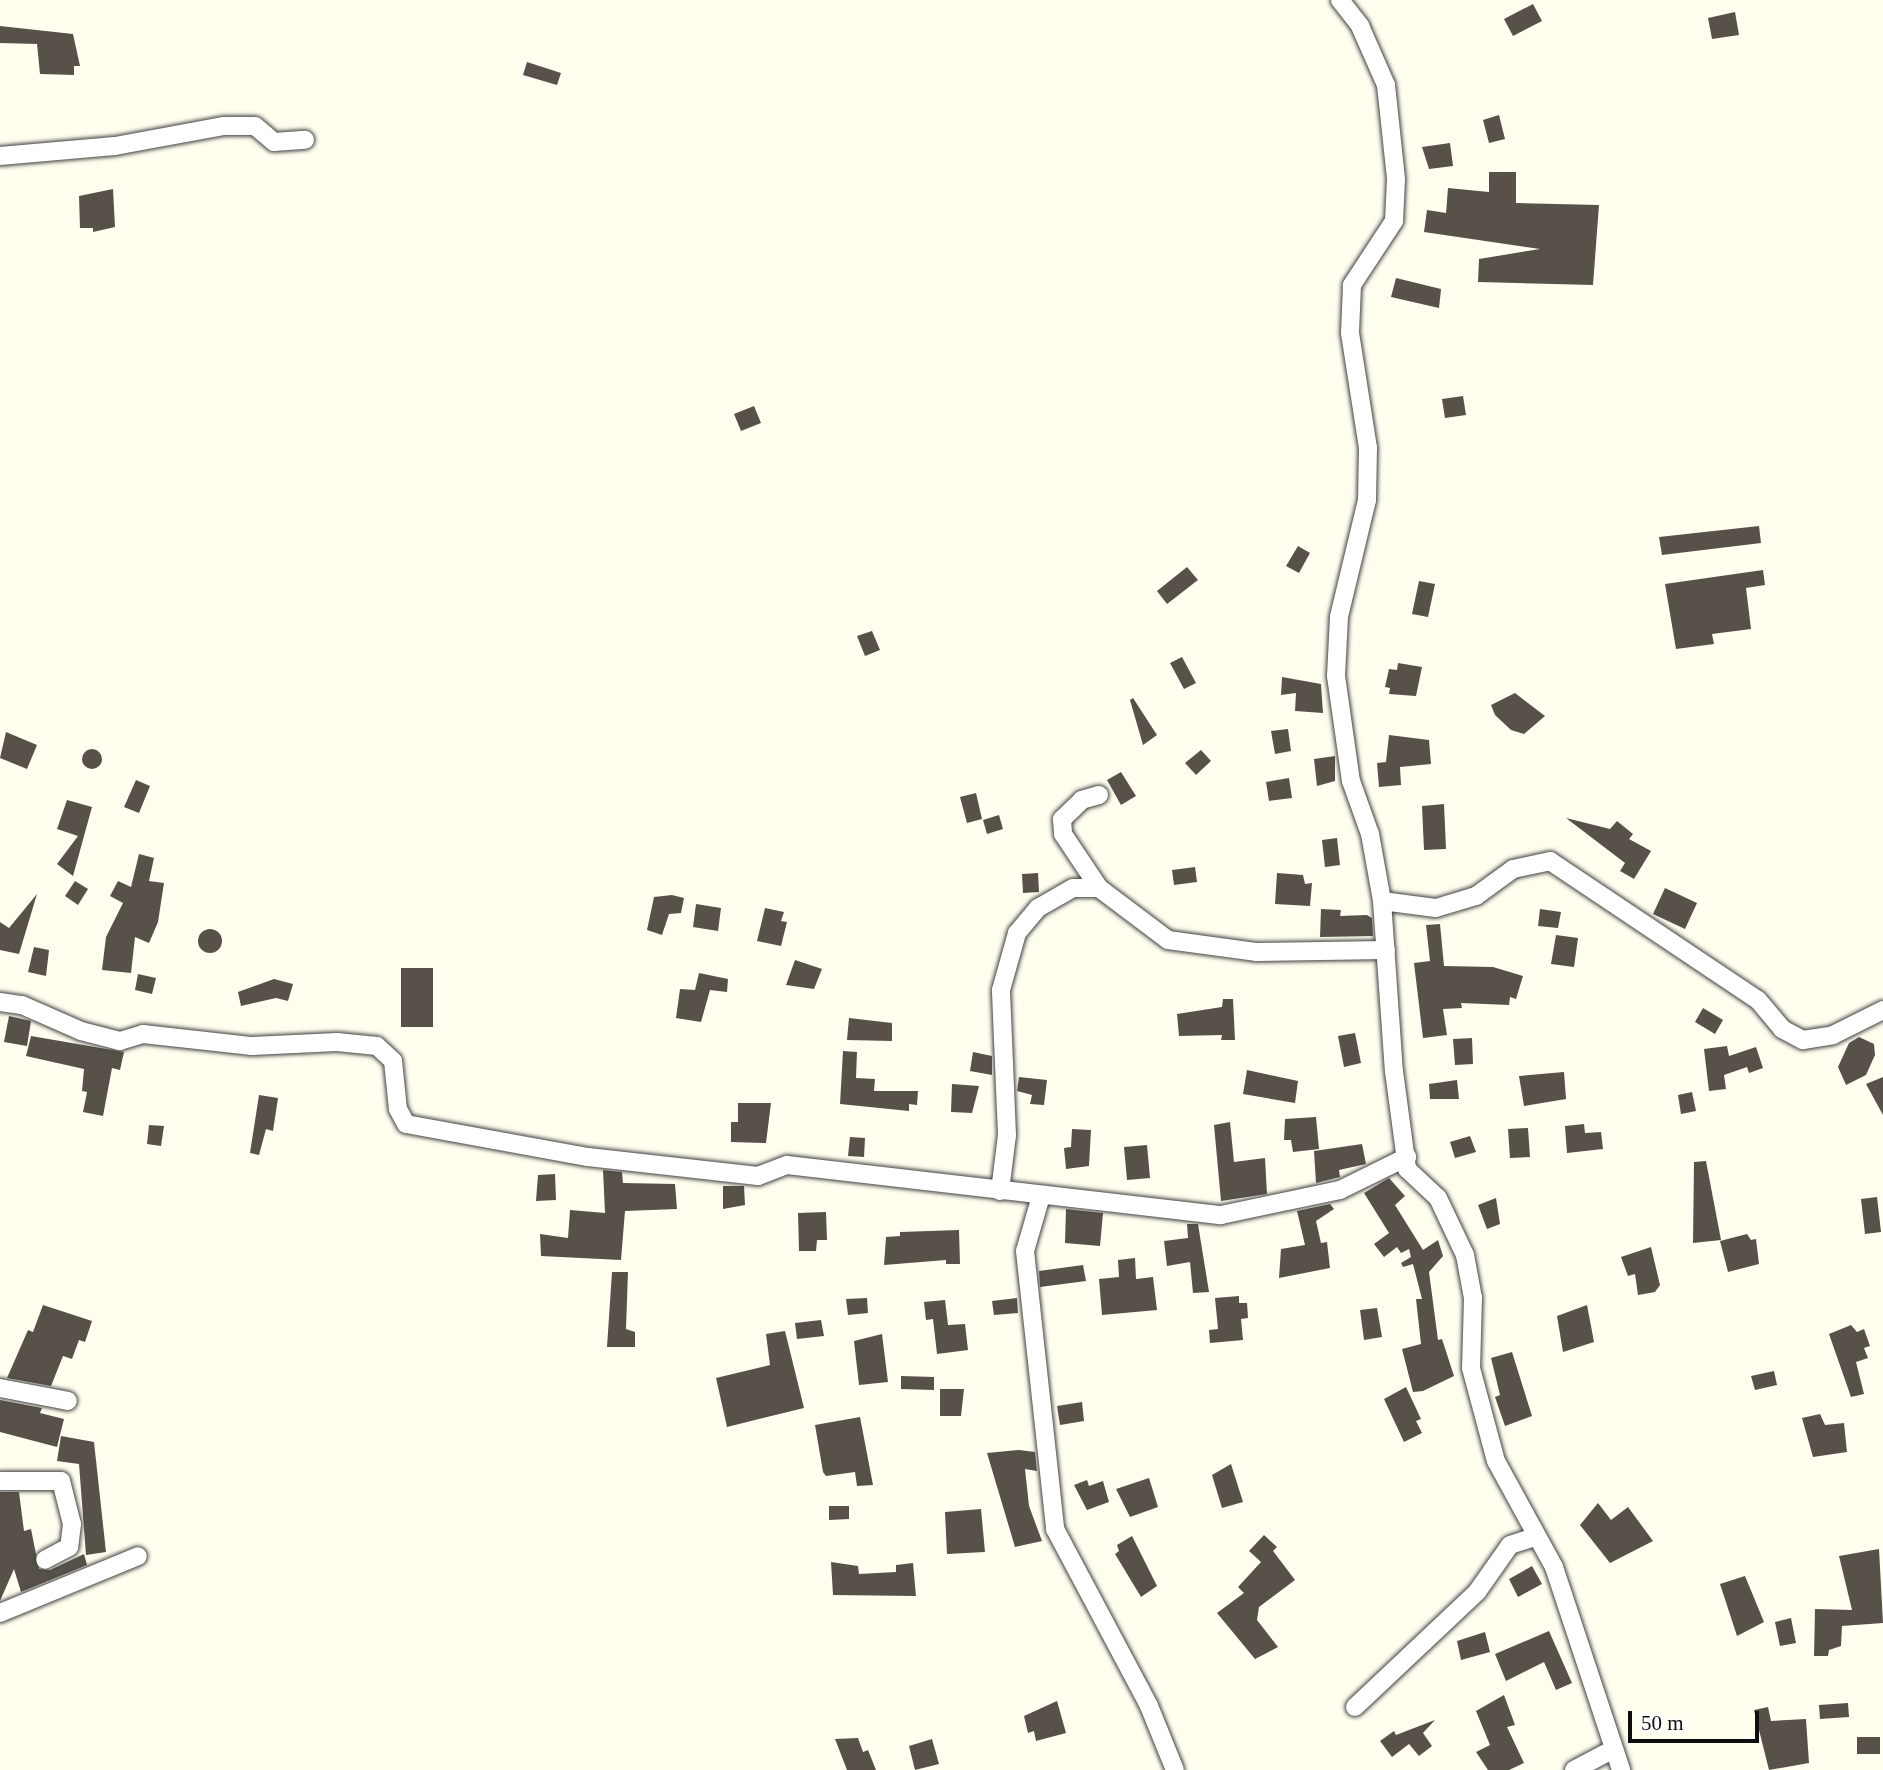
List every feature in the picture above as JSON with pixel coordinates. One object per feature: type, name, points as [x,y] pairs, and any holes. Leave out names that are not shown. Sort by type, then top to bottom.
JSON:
[{"type":"street","points":[[1340,0],[1360,26],[1385,85],[1396,179],[1394,221],[1352,285],[1350,332],[1368,449],[1367,500],[1339,617],[1336,676],[1351,781],[1370,834],[1382,901],[1394,1071],[1407,1169],[1437,1198],[1465,1255],[1474,1298],[1471,1368],[1496,1461],[1554,1567],[1621,1770]]},
{"type":"street","points":[[0,156],[115,146],[224,126],[255,126],[274,142],[305,140]]},
{"type":"street","points":[[1099,795],[1082,800],[1062,819],[1063,834],[1100,888],[1138,921],[1179,942],[1257,952],[1386,950]]},
{"type":"street","points":[[1382,901],[1436,908],[1476,896],[1513,869],[1550,861],[1758,1000],[1782,1029],[1804,1040],[1833,1035],[1883,1010]]},
{"type":"street","points":[[1000,1191],[1007,1135],[1001,990],[1017,933],[1038,908],[1073,888],[1100,888]]},
{"type":"street","points":[[0,1002],[22,1005],[81,1031],[120,1041],[143,1034],[253,1046],[337,1042],[377,1046],[393,1061],[398,1109],[406,1124],[588,1157],[758,1176],[786,1165],[1221,1215],[1340,1190],[1407,1157]]},
{"type":"street","points":[[1041,1196],[1025,1251],[1055,1529],[1149,1706],[1175,1770]]},
{"type":"street","points":[[0,1388],[68,1401]]},
{"type":"street","points":[[0,1481],[61,1481],[72,1524],[69,1547],[45,1560]]},
{"type":"street","points":[[1355,1707],[1477,1592],[1510,1545],[1537,1536]]},
{"type":"street","points":[[0,1614],[138,1556]]},
{"type":"street","points":[[1574,1770],[1614,1749]]},
{"type":"building","points":[[1533,4],[1542,21],[1513,36],[1504,19]]},
{"type":"building","points":[[1735,12],[1739,35],[1712,39],[1708,18]]},
{"type":"building","points":[[0,26],[73,34],[80,66],[74,66],[74,75],[40,74],[37,44],[0,43]]},
{"type":"building","points":[[527,62],[561,73],[557,85],[523,75]]},
{"type":"building","points":[[1499,115],[1505,139],[1489,143],[1483,120]]},
{"type":"building","points":[[1450,143],[1453,166],[1429,169],[1422,147]]},
{"type":"building","points":[[1489,172],[1516,172],[1516,203],[1599,205],[1593,285],[1478,282],[1479,259],[1540,249],[1424,232],[1427,210],[1446,213],[1448,188],[1489,192]]},
{"type":"building","points":[[113,189],[115,227],[93,232],[93,228],[80,228],[79,196]]},
{"type":"building","points":[[1396,278],[1441,289],[1439,308],[1391,297]]},
{"type":"building","points":[[1463,396],[1466,415],[1445,418],[1442,399]]},
{"type":"building","points":[[754,406],[761,423],[741,431],[734,414]]},
{"type":"building","points":[[1759,526],[1761,543],[1662,555],[1659,537]]},
{"type":"building","points":[[1298,546],[1310,553],[1299,573],[1286,566]]},
{"type":"building","points":[[1187,567],[1198,580],[1167,604],[1157,591]]},
{"type":"building","points":[[1763,570],[1765,585],[1746,588],[1751,629],[1712,634],[1714,644],[1676,649],[1665,584]]},
{"type":"building","points":[[1419,581],[1435,584],[1428,617],[1412,614]]},
{"type":"building","points":[[872,631],[880,650],[865,656],[857,636]]},
{"type":"building","points":[[1182,657],[1196,683],[1184,689],[1170,663]]},
{"type":"building","points":[[1398,663],[1422,667],[1416,696],[1389,694],[1390,688],[1385,687],[1389,669],[1397,670]]},
{"type":"building","points":[[1282,677],[1321,684],[1323,713],[1295,711],[1296,693],[1281,695]]},
{"type":"building","points":[[1515,693],[1545,716],[1524,734],[1511,730],[1495,715],[1491,705]]},
{"type":"building","points":[[1133,698],[1157,735],[1143,745],[1130,700]]},
{"type":"building","points":[[1288,729],[1291,751],[1275,754],[1271,731]]},
{"type":"building","points":[[6,732],[37,745],[27,769],[0,758]]},
{"type":"building","points":[[1389,735],[1429,740],[1431,764],[1400,767],[1401,785],[1379,787],[1377,763],[1386,762]]},
{"type":"building","points":[[92,749],[99,752],[102,759],[99,766],[92,769],[85,766],[82,759],[85,752]]},
{"type":"building","points":[[1201,750],[1211,761],[1196,775],[1185,763]]},
{"type":"building","points":[[1335,756],[1335,781],[1317,786],[1314,759]]},
{"type":"building","points":[[1121,772],[1136,796],[1121,805],[1107,780]]},
{"type":"building","points":[[1289,778],[1292,798],[1269,801],[1266,782]]},
{"type":"building","points":[[136,780],[150,786],[139,813],[124,807]]},
{"type":"building","points":[[976,793],[982,819],[967,823],[960,797]]},
{"type":"building","points":[[67,800],[92,807],[73,876],[57,864],[78,836],[57,829]]},
{"type":"building","points":[[1444,804],[1446,849],[1424,850],[1422,806]]},
{"type":"building","points":[[999,815],[1003,829],[987,834],[983,820]]},
{"type":"building","points":[[1566,818],[1610,829],[1617,821],[1633,834],[1629,839],[1651,851],[1634,879],[1620,871],[1625,863]]},
{"type":"building","points":[[1337,838],[1340,865],[1325,867],[1322,840]]},
{"type":"building","points":[[139,854],[154,858],[149,881],[164,883],[158,922],[149,943],[135,937],[131,973],[102,970],[106,937],[123,903],[110,896],[118,881],[131,887]]},
{"type":"building","points":[[1195,867],[1197,882],[1174,885],[1172,870]]},
{"type":"building","points":[[1038,873],[1039,892],[1023,893],[1022,874]]},
{"type":"building","points":[[1277,873],[1303,875],[1305,884],[1312,883],[1310,906],[1275,904]]},
{"type":"building","points":[[75,881],[88,889],[78,905],[65,896]]},
{"type":"building","points":[[1665,888],[1697,903],[1685,929],[1653,914]]},
{"type":"building","points":[[37,894],[19,954],[0,950],[0,922],[9,928]]},
{"type":"building","points":[[672,895],[684,898],[681,913],[669,914],[662,935],[647,930],[654,897]]},
{"type":"building","points":[[696,904],[721,908],[718,931],[693,927]]},
{"type":"building","points":[[765,908],[784,912],[781,921],[787,922],[781,946],[757,941]]},
{"type":"building","points":[[1321,909],[1341,910],[1340,916],[1367,915],[1372,918],[1373,936],[1320,937]]},
{"type":"building","points":[[1540,909],[1561,912],[1558,928],[1538,926]]},
{"type":"building","points":[[1440,924],[1444,966],[1493,967],[1523,976],[1516,999],[1510,997],[1509,1005],[1461,1003],[1462,1008],[1443,1009],[1447,1035],[1423,1038],[1414,963],[1430,961],[1426,925]]},
{"type":"building","points":[[210,929],[219,932],[222,941],[219,950],[210,953],[201,950],[198,941],[201,932]]},
{"type":"building","points":[[1556,935],[1578,938],[1574,967],[1551,964]]},
{"type":"building","points":[[34,947],[49,950],[46,976],[28,972]]},
{"type":"building","points":[[795,960],[822,969],[814,989],[786,985]]},
{"type":"building","points":[[401,968],[433,968],[433,1027],[401,1027]]},
{"type":"building","points":[[699,973],[728,979],[727,992],[710,990],[701,1022],[676,1018],[680,989],[695,990]]},
{"type":"building","points":[[138,974],[156,978],[152,994],[135,990]]},
{"type":"building","points":[[274,979],[293,984],[288,1001],[276,998],[241,1006],[238,992]]},
{"type":"building","points":[[1223,999],[1233,999],[1235,1040],[1221,1040],[1222,1035],[1179,1036],[1177,1014],[1222,1007]]},
{"type":"building","points":[[1703,1008],[1723,1020],[1715,1034],[1695,1022]]},
{"type":"building","points":[[9,1016],[31,1021],[27,1046],[4,1042]]},
{"type":"building","points":[[849,1018],[892,1023],[892,1041],[847,1040]]},
{"type":"building","points":[[1355,1033],[1361,1063],[1344,1067],[1338,1036]]},
{"type":"building","points":[[31,1036],[124,1052],[120,1070],[112,1068],[103,1116],[83,1112],[87,1092],[82,1091],[84,1069],[26,1056]]},
{"type":"building","points":[[1859,1037],[1874,1044],[1875,1055],[1866,1075],[1846,1085],[1838,1067],[1849,1043]]},
{"type":"building","points":[[1472,1038],[1473,1064],[1455,1065],[1453,1039]]},
{"type":"building","points":[[1727,1046],[1729,1056],[1756,1047],[1763,1068],[1749,1073],[1747,1067],[1724,1075],[1726,1089],[1709,1091],[1704,1049]]},
{"type":"building","points":[[843,1051],[857,1052],[856,1078],[875,1079],[874,1091],[918,1091],[917,1105],[909,1104],[909,1111],[840,1104]]},
{"type":"building","points":[[973,1052],[992,1056],[992,1075],[970,1071]]},
{"type":"building","points":[[1247,1070],[1298,1081],[1295,1103],[1243,1094]]},
{"type":"building","points":[[1564,1072],[1566,1099],[1524,1106],[1519,1076]]},
{"type":"building","points":[[1019,1077],[1047,1080],[1044,1105],[1030,1104],[1032,1095],[1017,1091]]},
{"type":"building","points":[[1883,1077],[1883,1115],[1866,1084]]},
{"type":"building","points":[[1457,1080],[1459,1099],[1430,1099],[1429,1084]]},
{"type":"building","points":[[952,1084],[979,1086],[972,1113],[951,1112]]},
{"type":"building","points":[[1692,1092],[1696,1111],[1681,1114],[1678,1095]]},
{"type":"building","points":[[259,1095],[278,1098],[273,1131],[266,1129],[259,1155],[250,1153]]},
{"type":"building","points":[[738,1103],[771,1103],[766,1143],[731,1142],[731,1122],[738,1122]]},
{"type":"building","points":[[1316,1117],[1319,1149],[1293,1152],[1291,1140],[1284,1140],[1285,1119]]},
{"type":"building","points":[[1230,1122],[1234,1162],[1265,1158],[1267,1194],[1221,1201],[1214,1125]]},
{"type":"building","points":[[1584,1124],[1585,1133],[1601,1132],[1603,1149],[1567,1153],[1565,1126]]},
{"type":"building","points":[[149,1125],[164,1126],[161,1146],[147,1144]]},
{"type":"building","points":[[1528,1128],[1530,1157],[1510,1158],[1508,1129]]},
{"type":"building","points":[[1072,1129],[1091,1130],[1089,1166],[1066,1169],[1064,1148],[1071,1147]]},
{"type":"building","points":[[1470,1136],[1476,1152],[1455,1158],[1450,1142]]},
{"type":"building","points":[[850,1137],[865,1138],[864,1157],[848,1156]]},
{"type":"building","points":[[1362,1144],[1366,1164],[1339,1170],[1340,1177],[1316,1183],[1314,1151]]},
{"type":"building","points":[[1147,1145],[1150,1178],[1127,1180],[1124,1147]]},
{"type":"building","points":[[1706,1161],[1721,1240],[1693,1243],[1694,1162]]},
{"type":"building","points":[[603,1170],[622,1172],[623,1183],[675,1184],[677,1209],[625,1211],[621,1260],[541,1256],[540,1234],[568,1238],[570,1210],[605,1213]]},
{"type":"building","points":[[555,1174],[556,1200],[536,1201],[538,1175]]},
{"type":"building","points":[[1389,1178],[1405,1196],[1395,1205],[1423,1250],[1438,1240],[1443,1256],[1429,1272],[1438,1340],[1442,1339],[1454,1376],[1423,1391],[1413,1392],[1402,1349],[1421,1344],[1416,1299],[1422,1299],[1413,1264],[1403,1267],[1401,1263],[1411,1257],[1409,1249],[1401,1253],[1397,1247],[1384,1257],[1374,1244],[1389,1233],[1364,1193]]},
{"type":"building","points":[[723,1186],[744,1186],[745,1205],[723,1209]]},
{"type":"building","points":[[1877,1197],[1881,1232],[1865,1234],[1861,1199]]},
{"type":"building","points":[[1496,1198],[1500,1224],[1487,1229],[1478,1205]]},
{"type":"building","points":[[1330,1204],[1334,1209],[1316,1221],[1321,1243],[1327,1242],[1330,1268],[1279,1278],[1281,1249],[1305,1245],[1297,1211]]},
{"type":"building","points":[[1066,1209],[1103,1213],[1100,1246],[1065,1243]]},
{"type":"building","points":[[826,1212],[827,1240],[817,1240],[816,1251],[799,1251],[798,1213]]},
{"type":"building","points":[[1187,1224],[1198,1224],[1209,1292],[1193,1293],[1190,1262],[1167,1266],[1164,1241],[1188,1238]]},
{"type":"building","points":[[959,1230],[960,1264],[946,1264],[946,1260],[884,1265],[886,1237],[900,1236],[900,1232]]},
{"type":"building","points":[[1747,1234],[1751,1240],[1756,1239],[1759,1264],[1728,1272],[1720,1241]]},
{"type":"building","points":[[1651,1247],[1660,1285],[1655,1292],[1638,1295],[1635,1274],[1628,1276],[1621,1257]]},
{"type":"building","points":[[1135,1258],[1136,1279],[1153,1277],[1157,1310],[1102,1315],[1099,1279],[1119,1277],[1118,1260]]},
{"type":"building","points":[[1083,1265],[1086,1281],[1040,1287],[1039,1271]]},
{"type":"building","points":[[612,1272],[628,1272],[626,1329],[635,1332],[635,1347],[607,1347]]},
{"type":"building","points":[[1239,1296],[1239,1303],[1247,1303],[1248,1318],[1241,1319],[1243,1340],[1210,1343],[1209,1330],[1218,1329],[1215,1298]]},
{"type":"building","points":[[867,1298],[868,1313],[848,1315],[846,1299]]},
{"type":"building","points":[[1017,1298],[1018,1313],[994,1315],[992,1301]]},
{"type":"building","points":[[945,1300],[948,1325],[965,1324],[968,1350],[937,1354],[933,1319],[926,1320],[924,1302]]},
{"type":"building","points":[[43,1305],[92,1321],[85,1342],[79,1340],[72,1359],[63,1356],[51,1386],[7,1378],[28,1330],[33,1332]]},
{"type":"building","points":[[1587,1305],[1594,1342],[1563,1352],[1557,1316]]},
{"type":"building","points":[[1377,1308],[1382,1337],[1364,1340],[1360,1310]]},
{"type":"building","points":[[821,1320],[824,1336],[797,1339],[795,1323]]},
{"type":"building","points":[[1851,1325],[1857,1332],[1864,1329],[1870,1346],[1864,1348],[1868,1358],[1856,1362],[1864,1394],[1851,1397],[1829,1334]]},
{"type":"building","points":[[785,1331],[804,1408],[727,1427],[716,1378],[770,1365],[766,1334]]},
{"type":"building","points":[[882,1334],[888,1382],[859,1385],[854,1341]]},
{"type":"building","points":[[1512,1352],[1532,1416],[1505,1426],[1495,1397],[1500,1395],[1491,1358]]},
{"type":"building","points":[[1774,1371],[1777,1385],[1755,1390],[1751,1376]]},
{"type":"building","points":[[901,1376],[934,1377],[934,1390],[901,1389]]},
{"type":"building","points":[[1406,1387],[1421,1419],[1416,1421],[1422,1433],[1404,1442],[1384,1399]]},
{"type":"building","points":[[940,1389],[964,1389],[961,1416],[940,1416]]},
{"type":"building","points":[[0,1400],[42,1408],[40,1413],[64,1419],[57,1447],[0,1432]]},
{"type":"building","points":[[1082,1402],[1084,1421],[1060,1425],[1057,1406]]},
{"type":"building","points":[[1820,1414],[1825,1425],[1844,1423],[1847,1452],[1813,1457],[1802,1418]]},
{"type":"building","points":[[860,1417],[873,1485],[857,1486],[855,1472],[826,1476],[823,1472],[815,1425]]},
{"type":"building","points":[[61,1436],[94,1442],[106,1552],[86,1555],[79,1464],[57,1461]]},
{"type":"building","points":[[1019,1450],[1035,1452],[1037,1471],[1025,1469],[1029,1506],[1042,1541],[1015,1547],[987,1453]]},
{"type":"building","points":[[1231,1464],[1243,1502],[1222,1508],[1212,1475]]},
{"type":"building","points":[[1149,1478],[1158,1507],[1130,1517],[1116,1489]]},
{"type":"building","points":[[1087,1480],[1089,1486],[1103,1481],[1109,1502],[1087,1510],[1074,1485]]},
{"type":"building","points":[[0,1492],[19,1492],[24,1531],[31,1529],[39,1569],[50,1570],[84,1554],[87,1565],[21,1592],[14,1569],[0,1601]]},
{"type":"building","points":[[1598,1503],[1611,1520],[1628,1507],[1653,1541],[1610,1563],[1580,1525]]},
{"type":"building","points":[[829,1506],[849,1506],[849,1519],[829,1520]]},
{"type":"building","points":[[981,1509],[985,1552],[947,1554],[945,1512]]},
{"type":"building","points":[[1264,1535],[1277,1547],[1273,1551],[1295,1580],[1259,1607],[1257,1620],[1278,1647],[1255,1659],[1217,1613],[1244,1593],[1238,1587],[1261,1562],[1249,1551]]},
{"type":"building","points":[[1132,1536],[1157,1586],[1141,1597],[1115,1554],[1119,1551],[1117,1545]]},
{"type":"building","points":[[1879,1549],[1883,1623],[1842,1626],[1841,1646],[1829,1650],[1828,1656],[1814,1656],[1815,1609],[1852,1610],[1839,1556]]},
{"type":"building","points":[[831,1562],[858,1566],[859,1574],[896,1572],[896,1565],[913,1563],[916,1596],[833,1595]]},
{"type":"building","points":[[1532,1566],[1542,1584],[1518,1597],[1509,1579]]},
{"type":"building","points":[[1745,1576],[1764,1622],[1737,1636],[1720,1584]]},
{"type":"building","points":[[1791,1618],[1796,1643],[1780,1646],[1775,1622]]},
{"type":"building","points":[[1549,1631],[1572,1683],[1556,1690],[1544,1662],[1506,1681],[1495,1654]]},
{"type":"building","points":[[1485,1632],[1490,1652],[1461,1660],[1457,1641]]},
{"type":"building","points":[[1504,1695],[1515,1725],[1507,1727],[1524,1763],[1509,1770],[1488,1770],[1476,1752],[1490,1745],[1476,1711]]},
{"type":"building","points":[[1057,1701],[1066,1733],[1036,1741],[1034,1731],[1028,1733],[1024,1716]]},
{"type":"building","points":[[1848,1703],[1849,1717],[1820,1719],[1819,1705]]},
{"type":"building","points":[[1768,1707],[1771,1721],[1806,1719],[1809,1763],[1769,1770],[1754,1710]]},
{"type":"building","points":[[1435,1720],[1423,1733],[1432,1746],[1419,1756],[1409,1744],[1392,1757],[1380,1741],[1394,1731],[1396,1735]]},
{"type":"building","points":[[1857,1737],[1880,1737],[1880,1754],[1857,1754]]},
{"type":"building","points":[[858,1738],[863,1752],[868,1750],[876,1770],[847,1770],[835,1739]]},
{"type":"building","points":[[932,1739],[939,1764],[915,1770],[909,1746]]}]
